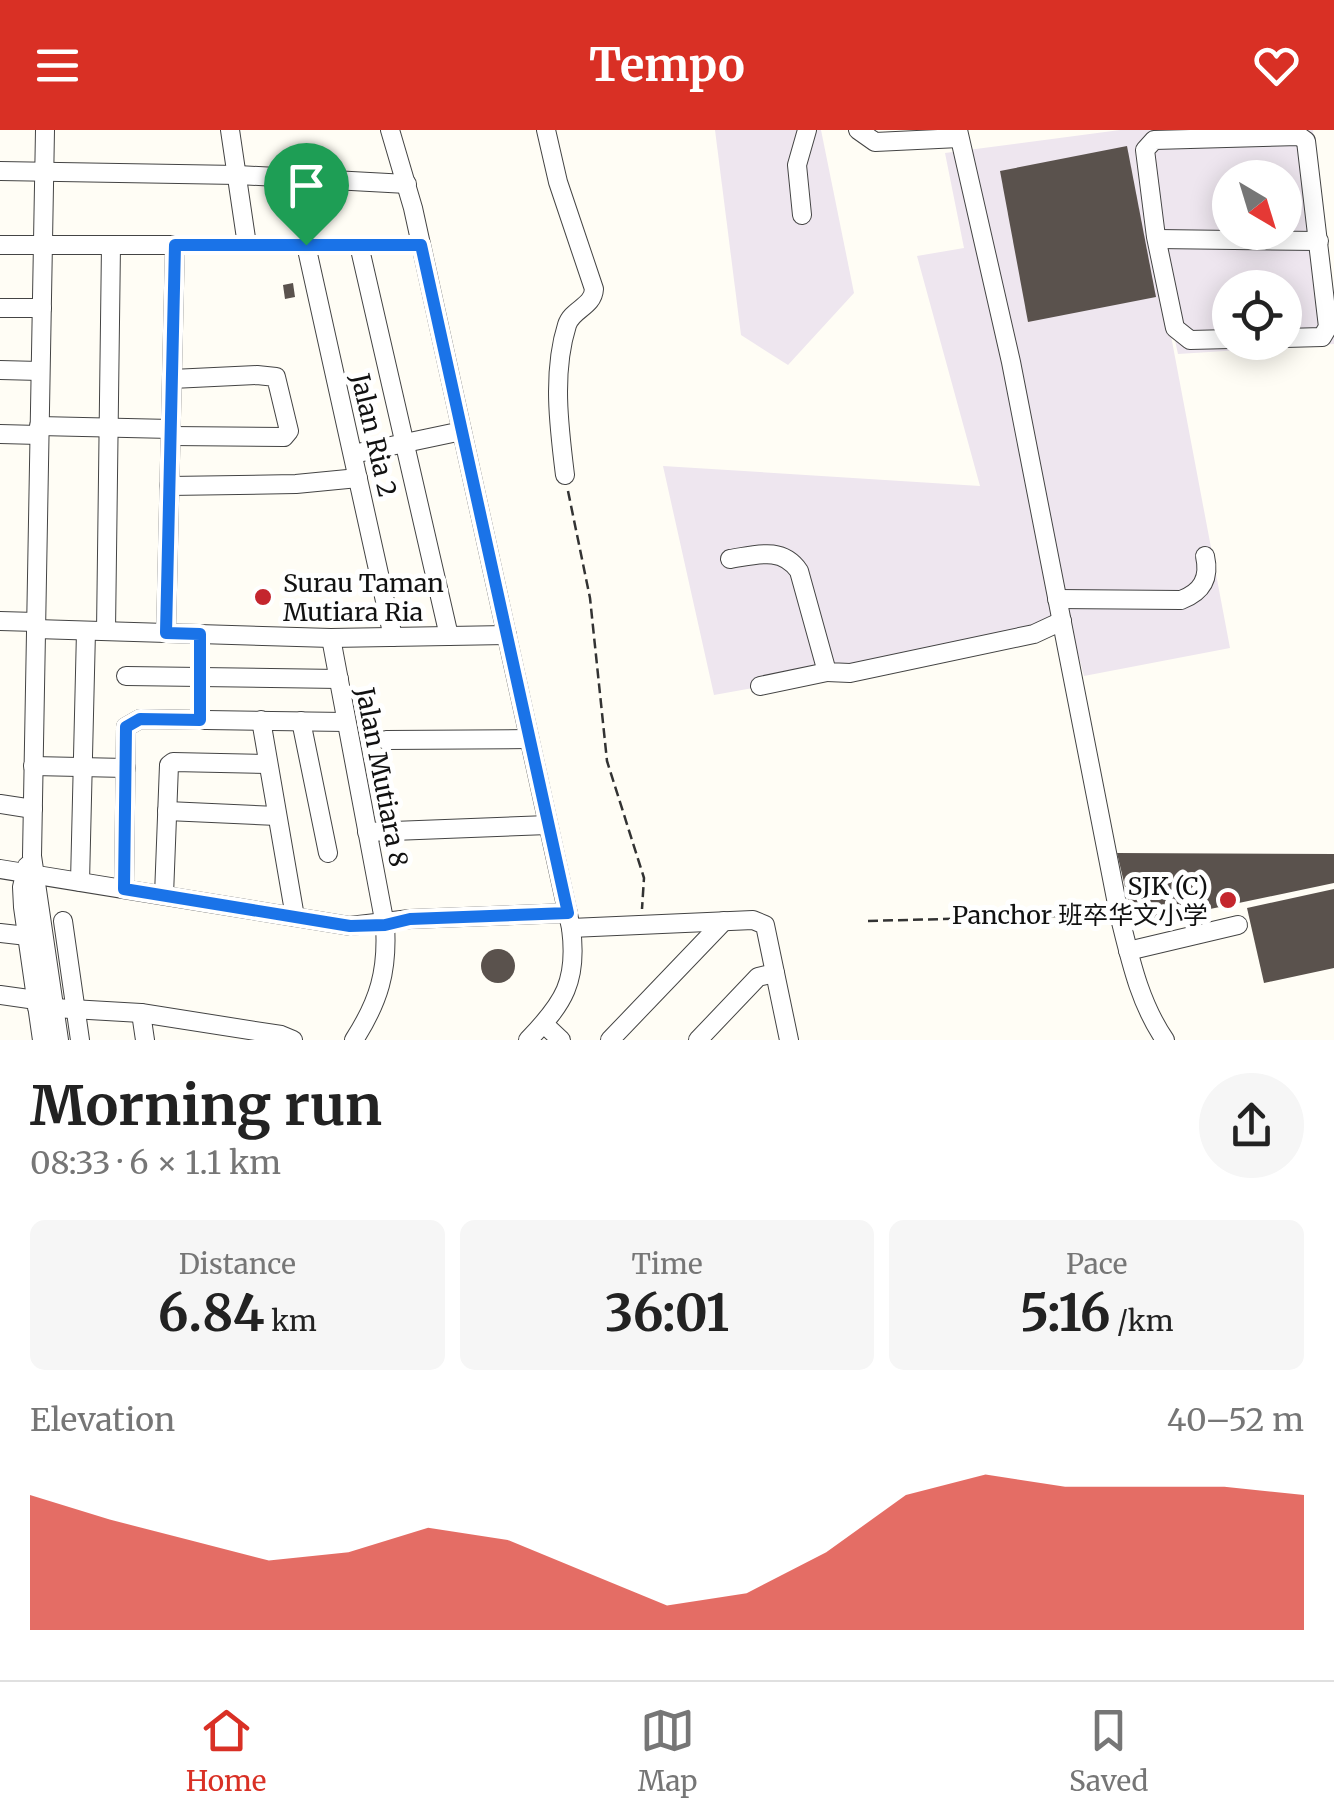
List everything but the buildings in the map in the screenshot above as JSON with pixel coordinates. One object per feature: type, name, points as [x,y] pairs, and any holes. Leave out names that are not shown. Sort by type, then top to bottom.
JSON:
[{"type":"street","points":[[45,130],[31,868],[26,936],[43,1005],[59,1040]]},
{"type":"street","points":[[230,130],[247,245]]},
{"type":"street","points":[[390,130],[421,245],[576,960],[566,993],[528,1040]]},
{"type":"street","points":[[546,130],[558,182],[594,289],[592,300],[568,322],[562,349],[559,406],[565,475]]},
{"type":"street","points":[[802,215],[798,165],[807,130]]},
{"type":"street","points":[[858,130],[875,142],[958,134],[1012,362],[1119,914],[1150,1019],[1165,1040]]},
{"type":"street","points":[[1212,339],[1190,340],[1174,328],[1145,150],[1154,140],[1217,134],[1304,138],[1328,327],[1322,337],[1302,338]]},
{"type":"street","points":[[0,171],[238,175],[407,184]]},
{"type":"street","points":[[1158,239],[1319,241]]},
{"type":"street","points":[[106,631],[111,245]]},
{"type":"street","points":[[166,633],[175,245]]},
{"type":"street","name":"Jalan Ria 2","points":[[306,245],[394,636]]},
{"type":"street","points":[[360,245],[449,636]]},
{"type":"street","points":[[0,246],[421,245]]},
{"type":"street","points":[[0,308],[42,308]]},
{"type":"street","points":[[0,370],[40,370]]},
{"type":"street","points":[[0,434],[109,428],[284,437],[289,431],[279,380],[269,375],[172,379]]},
{"type":"street","points":[[354,454],[462,431]]},
{"type":"street","points":[[170,486],[296,484],[358,478]]},
{"type":"street","points":[[730,559],[772,552],[793,562],[800,571],[827,672]]},
{"type":"street","points":[[1057,599],[1180,600],[1194,594],[1204,583],[1208,570],[1205,556]]},
{"type":"street","points":[[0,621],[86,631],[331,638],[506,635]]},
{"type":"street","points":[[760,686],[827,672],[850,673],[1034,634],[1062,621]]},
{"type":"street","points":[[80,882],[86,631]]},
{"type":"street","points":[[200,634],[200,720]]},
{"type":"street","name":"Jalan Mutiara 8","points":[[331,638],[385,925],[387,960],[378,993],[354,1040]]},
{"type":"street","points":[[126,676],[338,679]]},
{"type":"street","points":[[261,720],[295,916]]},
{"type":"street","points":[[124,889],[126,727],[131,721],[346,722]]},
{"type":"street","points":[[301,721],[328,853]]},
{"type":"street","points":[[386,740],[529,738]]},
{"type":"street","points":[[164,895],[168,770],[172,762],[268,764]]},
{"type":"street","points":[[33,766],[126,768]]},
{"type":"street","points":[[0,804],[32,809]]},
{"type":"street","points":[[168,811],[278,816]]},
{"type":"street","points":[[367,832],[548,825]]},
{"type":"street","points":[[31,868],[46,938],[42,1040]]},
{"type":"street","points":[[0,869],[31,868],[80,882],[350,926],[385,925],[410,919],[640,925],[753,920],[765,925],[786,1038]]},
{"type":"street","points":[[63,921],[80,1040]]},
{"type":"street","points":[[610,1040],[724,922]]},
{"type":"street","points":[[1128,951],[1238,925]]},
{"type":"street","points":[[0,933],[46,938]]},
{"type":"street","points":[[698,1040],[758,976],[775,973]]},
{"type":"street","points":[[0,995],[43,1005],[141,1014],[293,1040]]},
{"type":"street","points":[[141,1014],[145,1040]]},
{"type":"street","points":[[544,1024],[561,1040]]},
{"type":"path","points":[[565,475],[590,598],[608,761],[645,881],[640,925]]},
{"type":"path","points":[[868,921],[1119,914]]},
{"type":"shaded area","points":[[715,130],[821,130],[854,293],[788,365],[741,335]]},
{"type":"shaded area","points":[[1120,130],[1313,130],[1334,306],[1334,344],[1302,346],[1302,270],[1212,270],[1212,352],[1178,354],[1151,230],[1230,648],[1084,676],[1072,631],[714,695],[663,466],[980,486],[917,256],[964,248],[945,153]]},
{"type":"place","name":"Surau Taman Mutiara Ria","points":[[263,597]]},
{"type":"place","name":"SJK (C) Panchor 班卒华文小学","points":[[1228,900]]},
{"type":"route","points":[[175,245],[306,245],[421,245],[568,913],[410,919],[385,925],[350,926],[124,889],[126,727],[140,719],[200,720],[200,634],[166,633],[175,245]]}]
